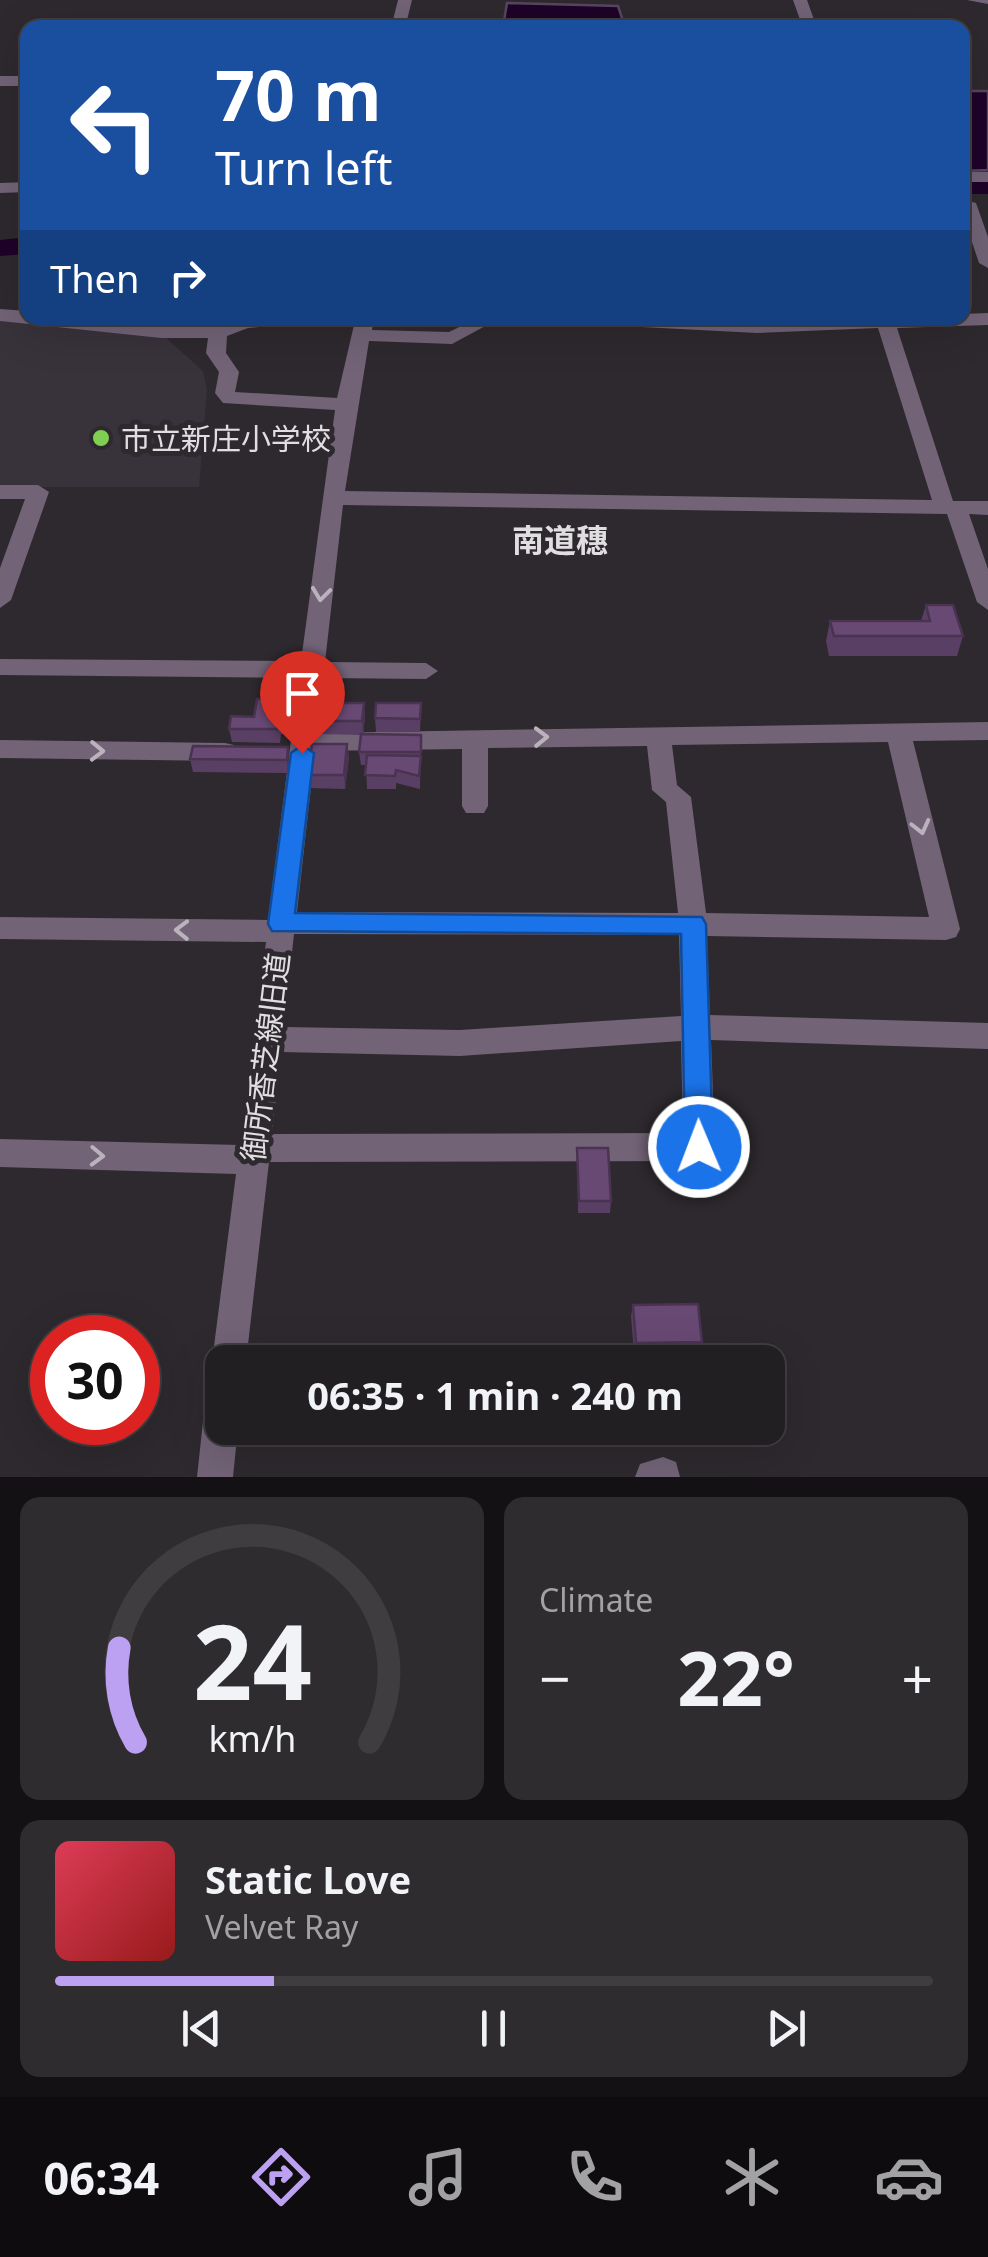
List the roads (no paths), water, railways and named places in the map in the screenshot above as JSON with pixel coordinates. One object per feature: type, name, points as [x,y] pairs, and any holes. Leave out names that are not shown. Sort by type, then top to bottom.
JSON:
[{"type":"street","points":[[974,0],[988,0]]},
{"type":"street","points":[[970,208],[988,263]]},
{"type":"street","points":[[94,325],[218,333],[234,325]]},
{"type":"street","name":"御所香芝線旧道","points":[[230,1345],[268,1039],[296,749],[312,669],[346,404],[364,325]]},
{"type":"street","points":[[370,325],[452,338],[477,325]]},
{"type":"street","points":[[719,325],[793,325]]},
{"type":"street","points":[[899,325],[950,508],[988,602]]},
{"type":"street","points":[[218,333],[216,353],[230,372],[226,393],[230,400],[346,404]]},
{"type":"street","points":[[0,492],[38,492],[0,600]]},
{"type":"street","points":[[333,498],[988,508]]},
{"type":"street","points":[[0,668],[426,670]]},
{"type":"street","points":[[296,749],[658,734],[988,731]]},
{"type":"street","points":[[0,928],[693,924],[946,929],[898,732]]},
{"type":"street","points":[[0,1153],[254,1154],[699,1147],[693,924],[678,797],[664,790],[658,734]]},
{"type":"street","points":[[475,739],[475,806]]},
{"type":"street","points":[[0,750],[246,752]]},
{"type":"street","points":[[268,1039],[460,1044],[698,1027],[988,1036]]},
{"type":"street","points":[[214,1477],[218,1445]]},
{"type":"waterway","points":[[970,186],[988,186]]},
{"type":"waterway","points":[[0,248],[20,246]]},
{"type":"place","name":"市立新庄小学校","points":[[101,438]]},
{"type":"district","name":"南道穗","points":[[560,539]]}]
